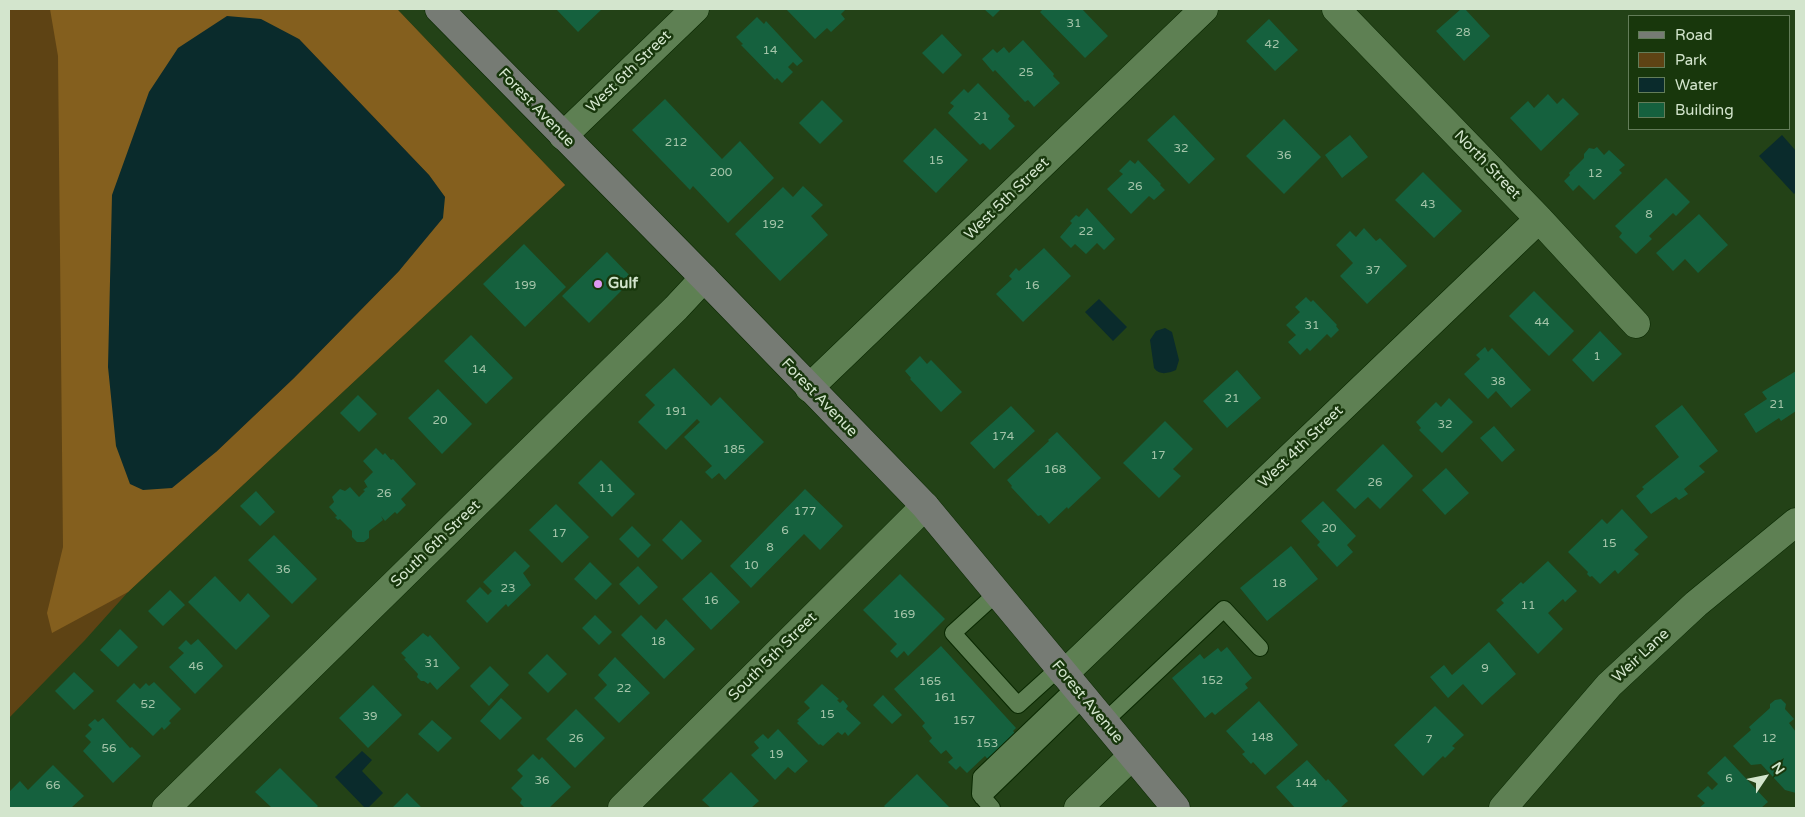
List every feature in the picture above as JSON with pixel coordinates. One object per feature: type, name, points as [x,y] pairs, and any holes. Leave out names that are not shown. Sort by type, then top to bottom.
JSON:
[{"type":"main road","name":"Forest Avenue","points":[[439,9],[925,506],[1176,808]]},
{"type":"street","name":"West 6th Street","points":[[563,136],[695,9]]},
{"type":"street","name":"West 5th Street","points":[[809,388],[1204,9]]},
{"type":"street","name":"North Street","points":[[1336,9],[1540,220],[1636,324]]},
{"type":"street","name":"West 4th Street","points":[[1070,682],[1540,220]]},
{"type":"street","name":"South 6th Street","points":[[166,808],[676,308],[704,278]]},
{"type":"street","name":"South 5th Street","points":[[622,808],[925,506]]},
{"type":"street","name":"Weir Lane","points":[[1503,808],[1609,685],[1696,604],[1796,522]]},
{"type":"street","points":[[1078,808],[1132,756]]},
{"type":"lane","points":[[997,593],[953,633],[1018,705],[1070,682]]},
{"type":"lane","points":[[1104,722],[1224,609],[1260,648]]},
{"type":"lane","points":[[987,802],[981,777],[1070,682]]},
{"type":"green space","points":[[9,9],[397,9],[565,185],[128,592],[85,640],[9,718]]},
{"type":"shaded area","points":[[50,9],[397,9],[565,185],[128,592],[52,633],[47,613],[63,547],[58,56]],"holes":[[[299,39],[429,175],[445,197],[399,271],[294,378],[216,452]]]},
{"type":"water","points":[[227,16],[261,19],[299,39],[429,175],[445,197],[443,218],[399,271],[294,378],[216,452],[172,488],[143,490],[130,484],[116,446],[108,367],[112,195],[149,92],[178,48]]},
{"type":"water","points":[[1782,135],[1796,151],[1796,192],[1794,194],[1759,156]]},
{"type":"water","points":[[1099,299],[1127,327],[1113,341],[1085,312]]},
{"type":"water","points":[[1165,328],[1172,332],[1179,360],[1176,370],[1164,373],[1156,371],[1154,368],[1150,340],[1156,331]]},
{"type":"water","points":[[362,751],[372,760],[362,771],[383,793],[368,808],[365,808],[335,777]]},
{"type":"building","points":[[556,9],[602,9],[578,32]]},
{"type":"building","points":[[786,9],[844,9],[841,14],[845,19],[831,32],[827,28],[815,39]]},
{"type":"building","points":[[984,9],[1001,9],[993,17]]},
{"type":"building","points":[[1043,9],[1082,9],[1108,36],[1085,58],[1040,12]]},
{"type":"building","points":[[1461,9],[1465,9],[1490,36],[1464,61],[1436,31]]},
{"type":"building","points":[[757,17],[764,24],[766,21],[803,61],[797,66],[793,62],[788,67],[793,72],[782,83],[777,78],[775,80],[741,45],[743,44],[736,37]]},
{"type":"building","points":[[1269,19],[1298,50],[1275,71],[1246,41]]},
{"type":"building","points":[[942,34],[962,55],[943,74],[922,53]]},
{"type":"building","points":[[1023,40],[1060,83],[1034,107],[1028,100],[1025,102],[982,59],[993,49],[997,53],[1004,47],[1009,53]]},
{"type":"building","points":[[978,83],[1010,116],[1008,119],[1015,126],[990,150],[983,143],[980,145],[948,113],[954,106],[950,103],[964,89],[968,93]]},
{"type":"building","points":[[1548,94],[1557,104],[1563,98],[1579,114],[1541,151],[1510,118],[1528,101],[1534,108]]},
{"type":"building","points":[[665,99],[722,159],[740,141],[774,178],[728,223],[693,186],[690,190],[632,130]]},
{"type":"building","points":[[822,100],[843,121],[820,144],[799,123]]},
{"type":"building","points":[[1174,115],[1215,159],[1189,184],[1147,140]]},
{"type":"building","points":[[1284,119],[1321,157],[1284,194],[1246,156]]},
{"type":"building","points":[[935,128],[968,160],[936,193],[903,161]]},
{"type":"building","points":[[1350,135],[1368,157],[1342,178],[1325,155]]},
{"type":"building","points":[[1597,147],[1604,155],[1609,150],[1625,165],[1619,170],[1622,173],[1594,200],[1579,185],[1573,191],[1564,181],[1584,158],[1584,154],[1589,148],[1594,149]]},
{"type":"building","points":[[1130,160],[1135,164],[1138,160],[1165,190],[1154,200],[1149,196],[1131,214],[1107,189],[1123,174],[1119,171]]},
{"type":"building","points":[[1423,172],[1462,211],[1434,238],[1395,200]]},
{"type":"building","points":[[1666,178],[1690,202],[1676,216],[1673,213],[1649,236],[1652,239],[1636,254],[1619,237],[1622,233],[1615,226]]},
{"type":"building","points":[[803,186],[823,205],[811,216],[828,235],[780,281],[735,234],[783,187],[793,197]]},
{"type":"building","points":[[1087,208],[1115,239],[1104,250],[1097,243],[1086,254],[1075,244],[1071,248],[1060,237],[1072,223],[1070,221],[1076,215],[1079,217]]},
{"type":"building","points":[[1699,214],[1728,245],[1698,273],[1685,259],[1673,271],[1656,253]]},
{"type":"building","points":[[1364,228],[1376,241],[1380,238],[1407,266],[1367,304],[1340,276],[1353,263],[1336,245],[1350,231],[1356,237]]},
{"type":"building","points":[[524,244],[566,287],[525,327],[483,284]]},
{"type":"building","points":[[1044,248],[1071,276],[1023,322],[996,294],[1012,279],[1009,276],[1016,268],[1019,271]]},
{"type":"building","points":[[607,252],[633,279],[589,323],[562,296]]},
{"type":"building","points":[[1534,291],[1574,331],[1549,356],[1509,316]]},
{"type":"building","points":[[1306,297],[1311,302],[1313,300],[1337,325],[1339,330],[1331,338],[1327,334],[1310,351],[1307,348],[1300,355],[1288,342],[1296,335],[1286,325],[1300,312],[1295,307]]},
{"type":"building","points":[[1600,331],[1622,354],[1593,382],[1572,360]]},
{"type":"building","points":[[471,335],[513,378],[486,404],[444,361]]},
{"type":"building","points":[[1485,347],[1488,352],[1492,348],[1531,390],[1511,408],[1496,391],[1488,399],[1464,374],[1480,359],[1476,355]]},
{"type":"building","points":[[920,356],[927,364],[931,360],[962,392],[941,412],[910,379],[905,371]]},
{"type":"building","points":[[674,368],[711,406],[720,397],[764,442],[725,480],[719,473],[712,479],[705,472],[712,466],[684,437],[700,422],[697,419],[666,450],[638,422],[655,405],[645,395]]},
{"type":"building","points":[[1237,370],[1261,398],[1227,428],[1203,401]]},
{"type":"building","points":[[1796,371],[1796,411],[1781,421],[1779,418],[1756,433],[1744,414],[1767,399],[1762,392]]},
{"type":"building","points":[[438,389],[472,424],[442,454],[408,418]]},
{"type":"building","points":[[358,395],[377,414],[359,432],[340,413]]},
{"type":"building","points":[[1449,398],[1473,422],[1442,453],[1419,430],[1421,428],[1416,422],[1436,402],[1441,407]]},
{"type":"building","points":[[1682,405],[1718,451],[1699,466],[1705,472],[1684,489],[1688,494],[1679,500],[1676,497],[1651,514],[1636,496],[1644,489],[1642,487],[1679,457],[1655,426]]},
{"type":"building","points":[[1011,406],[1035,431],[994,469],[970,443]]},
{"type":"building","points":[[1165,421],[1193,449],[1173,469],[1181,476],[1159,498],[1123,463]]},
{"type":"building","points":[[1494,426],[1515,450],[1502,462],[1480,438]]},
{"type":"building","points":[[1057,432],[1101,478],[1049,524],[1041,515],[1038,516],[1011,487],[1007,480]]},
{"type":"building","points":[[1383,444],[1413,476],[1380,509],[1368,497],[1355,509],[1336,490]]},
{"type":"building","points":[[376,448],[383,455],[385,453],[391,460],[393,459],[416,484],[401,499],[406,505],[397,514],[395,512],[385,521],[381,516],[383,520],[369,531],[369,538],[364,542],[357,542],[352,537],[352,531],[340,519],[338,520],[335,517],[337,516],[329,507],[334,502],[332,497],[340,489],[345,491],[350,487],[359,497],[365,491],[363,490],[368,488],[364,481],[373,472],[363,461]]},
{"type":"building","points":[[601,460],[635,494],[612,517],[578,483]]},
{"type":"building","points":[[1446,468],[1469,493],[1445,515],[1422,490]]},
{"type":"building","points":[[805,489],[843,526],[820,550],[804,534],[751,588],[730,566]]},
{"type":"building","points":[[256,491],[275,512],[260,526],[240,506]]},
{"type":"building","points":[[1323,501],[1356,536],[1347,545],[1353,552],[1337,567],[1317,545],[1320,542],[1301,521]]},
{"type":"building","points":[[556,504],[589,537],[562,563],[529,530]]},
{"type":"building","points":[[1622,509],[1648,537],[1634,550],[1639,554],[1618,574],[1615,570],[1600,584],[1587,574],[1588,572],[1568,552],[1602,519],[1607,524]]},
{"type":"building","points":[[681,520],[702,541],[682,560],[662,540]]},
{"type":"building","points":[[632,526],[651,545],[638,558],[619,539]]},
{"type":"building","points":[[274,535],[317,579],[292,604],[248,560]]},
{"type":"building","points":[[1291,546],[1318,579],[1267,621],[1240,588]]},
{"type":"building","points":[[515,551],[530,566],[523,573],[531,585],[508,607],[506,604],[487,623],[466,601],[480,587],[488,595],[492,591],[483,582]]},
{"type":"building","points":[[1548,561],[1577,591],[1565,602],[1563,599],[1548,613],[1563,629],[1538,654],[1496,610],[1504,603],[1501,600],[1521,582],[1523,584]]},
{"type":"building","points":[[590,562],[612,584],[596,600],[574,579]]},
{"type":"building","points":[[638,566],[658,587],[639,605],[619,584]]},
{"type":"building","points":[[711,572],[740,602],[711,630],[682,599]]},
{"type":"building","points":[[900,574],[945,619],[908,656],[904,651],[897,658],[890,651],[897,644],[863,610]]},
{"type":"building","points":[[215,576],[240,602],[248,593],[270,616],[236,650],[188,602]]},
{"type":"building","points":[[170,590],[185,605],[163,626],[148,611]]},
{"type":"building","points":[[595,615],[612,632],[599,645],[582,628]]},
{"type":"building","points":[[641,615],[656,630],[666,619],[695,649],[664,679],[621,635]]},
{"type":"building","points":[[120,629],[138,647],[118,667],[100,650]]},
{"type":"building","points":[[423,633],[428,637],[430,635],[460,668],[437,690],[430,682],[428,684],[417,677],[418,674],[401,653]]},
{"type":"building","points":[[198,639],[223,666],[195,694],[169,667],[184,653],[178,648],[186,640],[191,645]]},
{"type":"building","points":[[1489,642],[1516,674],[1482,705],[1463,684],[1448,698],[1430,677],[1444,665],[1452,675]]},
{"type":"building","points":[[941,646],[1016,728],[1013,731],[1027,746],[999,772],[985,756],[967,773],[960,766],[956,770],[948,762],[953,758],[946,750],[941,754],[929,741],[932,738],[922,726],[925,723],[894,689]]},
{"type":"building","points":[[1227,647],[1252,678],[1245,684],[1248,688],[1215,715],[1212,712],[1205,718],[1172,678],[1200,654],[1204,659],[1218,648],[1221,652]]},
{"type":"building","points":[[547,654],[567,674],[548,693],[528,673]]},
{"type":"building","points":[[615,657],[650,693],[619,723],[594,698],[607,685],[598,675]]},
{"type":"building","points":[[490,666],[509,685],[489,706],[470,686]]},
{"type":"building","points":[[74,672],[94,691],[74,710],[55,691]]},
{"type":"building","points":[[154,682],[181,709],[169,721],[171,723],[164,730],[162,727],[153,736],[116,701],[134,683],[140,689],[146,683],[149,686]]},
{"type":"building","points":[[822,684],[839,699],[837,700],[840,703],[843,700],[848,706],[846,709],[861,723],[848,736],[845,732],[842,735],[838,732],[823,746],[819,745],[797,723],[799,721],[797,720],[810,708],[804,702]]},
{"type":"building","points":[[373,685],[402,715],[368,748],[339,718]]},
{"type":"building","points":[[883,695],[902,715],[892,724],[873,705]]},
{"type":"building","points":[[501,698],[522,718],[500,740],[480,721]]},
{"type":"building","points":[[1781,699],[1786,704],[1785,709],[1794,719],[1789,723],[1796,732],[1796,793],[1785,790],[1761,764],[1751,765],[1733,746],[1751,730],[1749,727],[1770,708],[1770,704],[1775,700]]},
{"type":"building","points":[[1259,701],[1298,745],[1265,775],[1253,762],[1251,764],[1242,754],[1245,752],[1226,731]]},
{"type":"building","points":[[1435,706],[1464,735],[1452,746],[1455,748],[1445,758],[1443,756],[1423,776],[1394,745]]},
{"type":"building","points":[[576,709],[605,738],[575,768],[546,739]]},
{"type":"building","points":[[103,718],[130,748],[132,747],[141,756],[113,783],[83,751],[91,742],[85,736],[92,729],[88,725],[95,719],[98,722]]},
{"type":"building","points":[[432,720],[452,738],[438,752],[418,734]]},
{"type":"building","points":[[778,729],[808,761],[795,773],[788,767],[775,780],[751,755],[759,748],[754,742],[763,734],[768,739]]},
{"type":"building","points":[[533,754],[539,760],[542,757],[571,787],[549,808],[525,808],[520,803],[522,799],[511,788],[523,776],[517,770]]},
{"type":"building","points":[[1725,756],[1768,802],[1761,808],[1699,808],[1705,803],[1697,796],[1708,786],[1712,790],[1718,784],[1707,773]]},
{"type":"building","points":[[1307,760],[1348,801],[1340,808],[1295,808],[1276,787]]},
{"type":"building","points":[[53,765],[84,796],[71,808],[9,807],[9,792],[20,781],[28,790]]},
{"type":"building","points":[[280,768],[318,806],[316,808],[272,808],[255,792]]},
{"type":"building","points":[[731,772],[759,801],[751,808],[711,808],[702,800]]},
{"type":"building","points":[[917,774],[950,808],[886,808],[884,806]]},
{"type":"building","points":[[407,793],[422,808],[392,808]]},
{"type":"place","name":"Gulf","points":[[598,284]]}]
